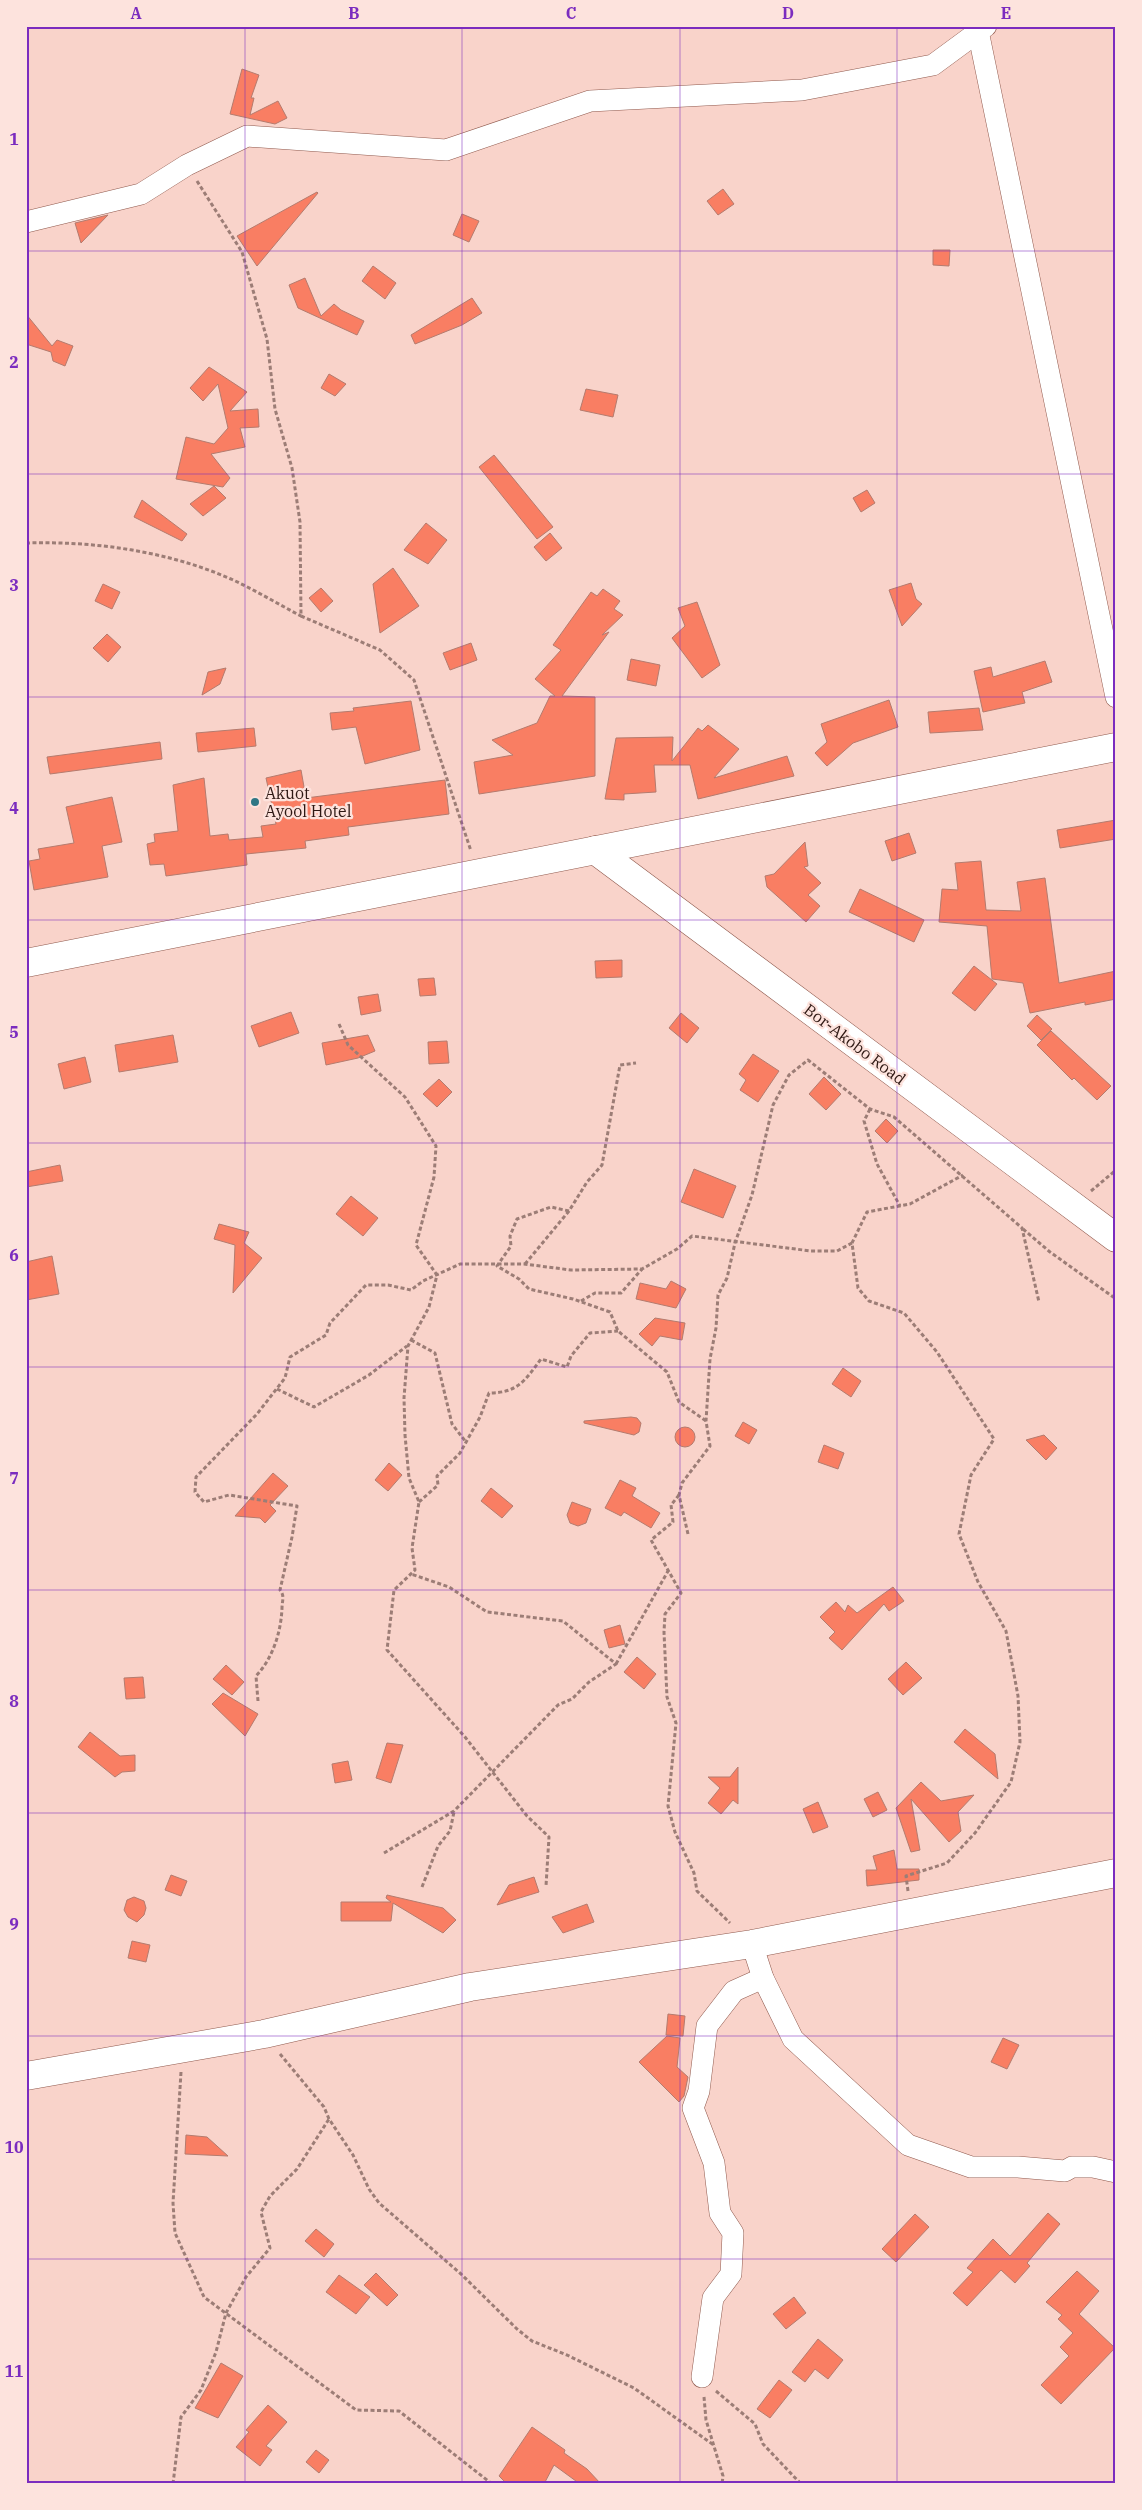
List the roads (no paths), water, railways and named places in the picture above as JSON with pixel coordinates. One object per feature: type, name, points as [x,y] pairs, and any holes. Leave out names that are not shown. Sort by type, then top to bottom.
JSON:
[{"type":"street","points":[[26,222],[141,194],[187,165],[247,136],[446,150],[590,101],[802,90],[933,65],[982,28],[1116,697]]},
{"type":"street","points":[[26,963],[1116,747]]},
{"type":"street","name":"Bor-Akobo Road","points":[[595,850],[1116,1238]]},
{"type":"street","points":[[26,2076],[264,2034],[470,1987],[752,1944],[1116,1873]]},
{"type":"street","points":[[752,1944],[763,1978],[793,2039],[908,2145],[971,2167],[1018,2167],[1065,2171],[1072,2167],[1093,2167],[1116,2172]]},
{"type":"street","points":[[702,2378],[713,2298],[731,2274],[734,2233],[720,2213],[714,2163],[693,2108],[699,2091],[706,2026],[734,1991],[763,1978]]},
{"type":"place","name":"Akuot Ayool Hotel","points":[[255,802]]}]
